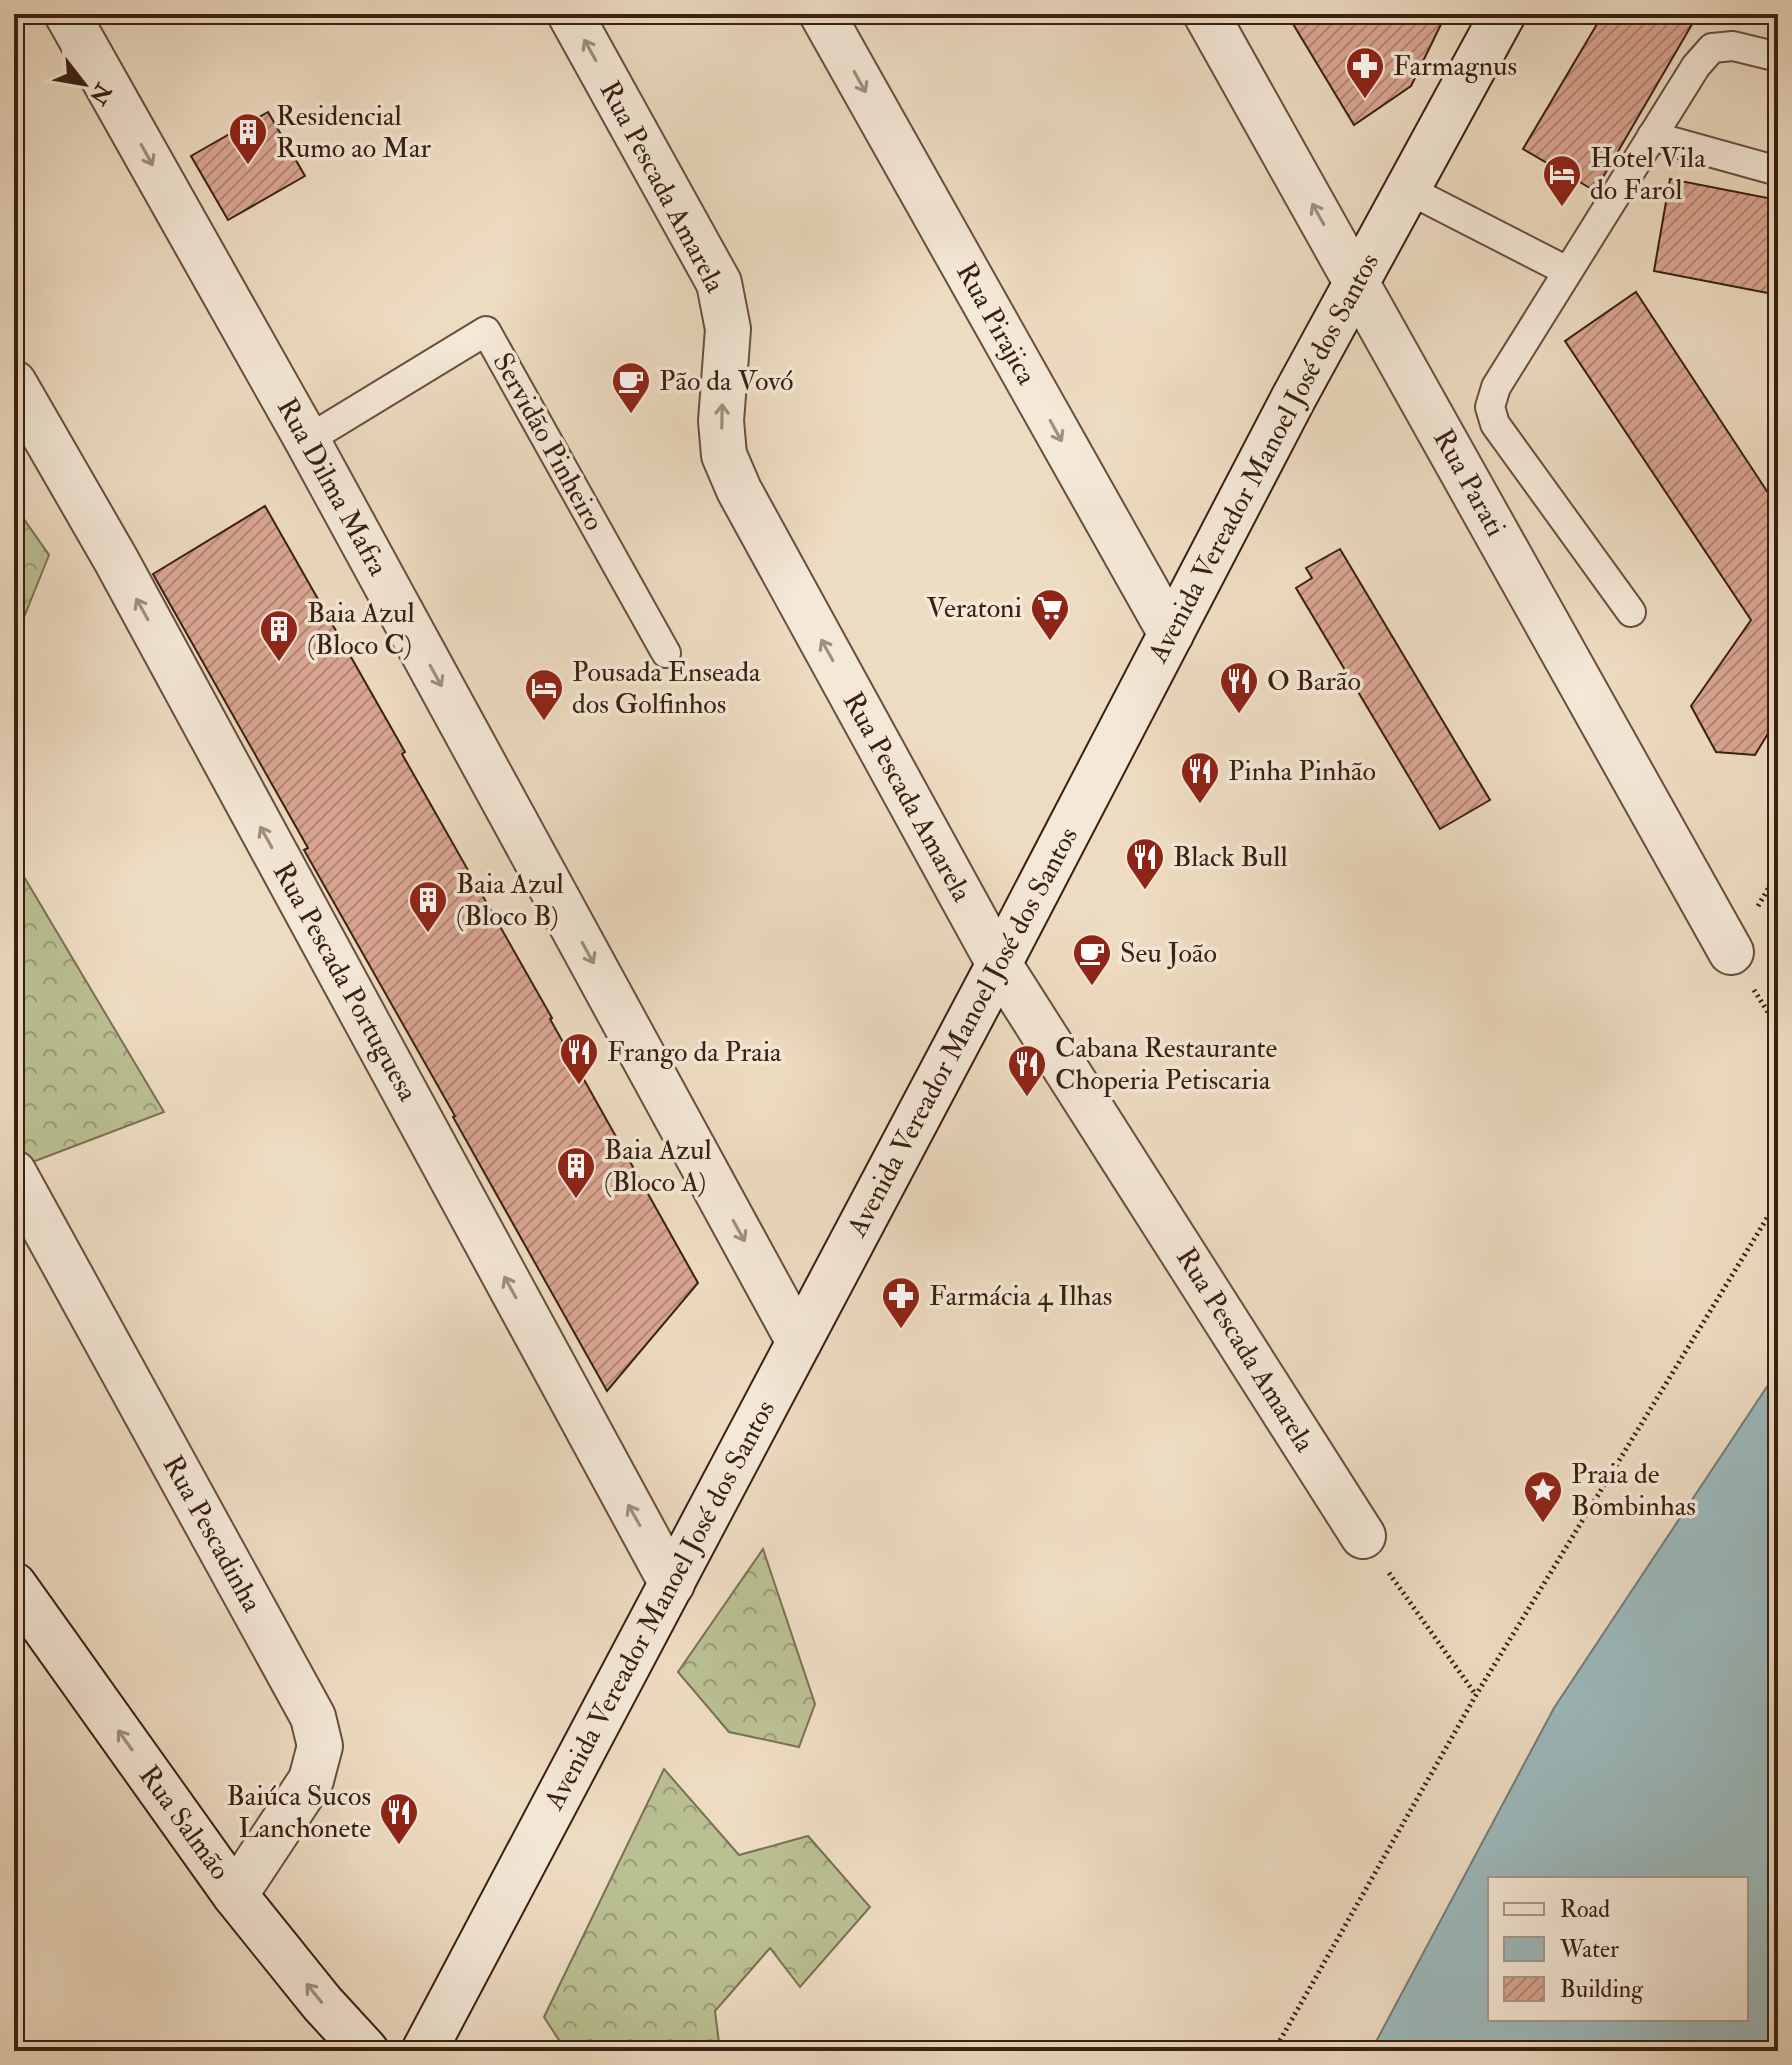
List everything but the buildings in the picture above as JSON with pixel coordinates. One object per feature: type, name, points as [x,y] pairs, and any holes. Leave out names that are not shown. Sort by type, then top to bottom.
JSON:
[{"type":"street","name":"Rua Dilma Mafra","points":[[67,14],[307,440],[799,1342]]},
{"type":"street","name":"Rua Pescada Amarela","points":[[570,14],[719,283],[728,329],[721,421],[724,455],[739,490],[999,964],[1363,1536]]},
{"type":"street","name":"Rua Pirajica","points":[[822,14],[1171,634]]},
{"type":"street","name":"Rua Parati","points":[[1206,14],[1731,952]]},
{"type":"street","name":"Avenida Vereador Manoel José dos Santos","points":[[424,2051],[1356,282],[1503,14]]},
{"type":"street","name":"Rua Pescada Portuguesa","points":[[14,383],[116,560],[672,1584]]},
{"type":"street","name":"Rua Pescadinha","points":[[14,1173],[313,1717],[320,1746],[311,1780],[235,1895]]},
{"type":"street","name":"Rua Salmão","points":[[14,1585],[235,1895],[322,2003],[366,2051]]},
{"type":"lane","points":[[1631,612],[1495,424],[1490,407],[1496,387],[1696,66],[1712,48],[1733,46],[1778,57]]},
{"type":"lane","points":[[1652,136],[1778,171]]},
{"type":"lane","points":[[1407,189],[1567,271]]},
{"type":"lane","name":"Servidão Pinheiro","points":[[307,440],[486,331],[666,653]]},
{"type":"path","points":[[1274,2051],[1476,1695],[1778,1200]]},
{"type":"path","points":[[1363,1536],[1476,1695]]},
{"type":"green space","points":[[14,505],[49,555],[14,642]]},
{"type":"green space","points":[[14,860],[164,1112],[14,1169]]},
{"type":"green space","points":[[763,1549],[815,1704],[799,1747],[729,1732],[678,1672]]},
{"type":"green space","points":[[664,1769],[739,1855],[808,1836],[870,1907],[800,1987],[770,1948],[715,2011],[720,2051],[566,2051],[544,2017]]},
{"type":"water","points":[[1778,1370],[1778,2051],[1371,2051],[1554,1708]]},
{"type":"place","name":"Farmagnus","points":[[1365,100]]},
{"type":"place","name":"Residencial Rumo ao Mar","points":[[248,166]]},
{"type":"place","name":"Hotel Vila do Farol","points":[[1562,208]]},
{"type":"place","name":"Pão da Vovó","points":[[631,415]]},
{"type":"place","name":"Veratoni","points":[[1050,642]]},
{"type":"place","name":"Baia Azul (Bloco C)","points":[[279,663]]},
{"type":"place","name":"O Barão","points":[[1239,715]]},
{"type":"place","name":"Pousada Enseada dos Golfinhos","points":[[544,722]]},
{"type":"place","name":"Pinha Pinhão","points":[[1200,805]]},
{"type":"place","name":"Black Bull","points":[[1145,891]]},
{"type":"place","name":"Baia Azul (Bloco B)","points":[[428,934]]},
{"type":"place","name":"Seu João","points":[[1092,987]]},
{"type":"place","name":"Frango da Praia","points":[[579,1086]]},
{"type":"place","name":"Cabana Restaurante Choperia Petiscaria","points":[[1027,1098]]},
{"type":"place","name":"Baia Azul (Bloco A)","points":[[576,1200]]},
{"type":"place","name":"Farmácia 4 Ilhas","points":[[901,1330]]},
{"type":"place","name":"Praia de Bombinhas","points":[[1543,1524]]},
{"type":"place","name":"Baiúca Sucos Lanchonete","points":[[399,1846]]}]
